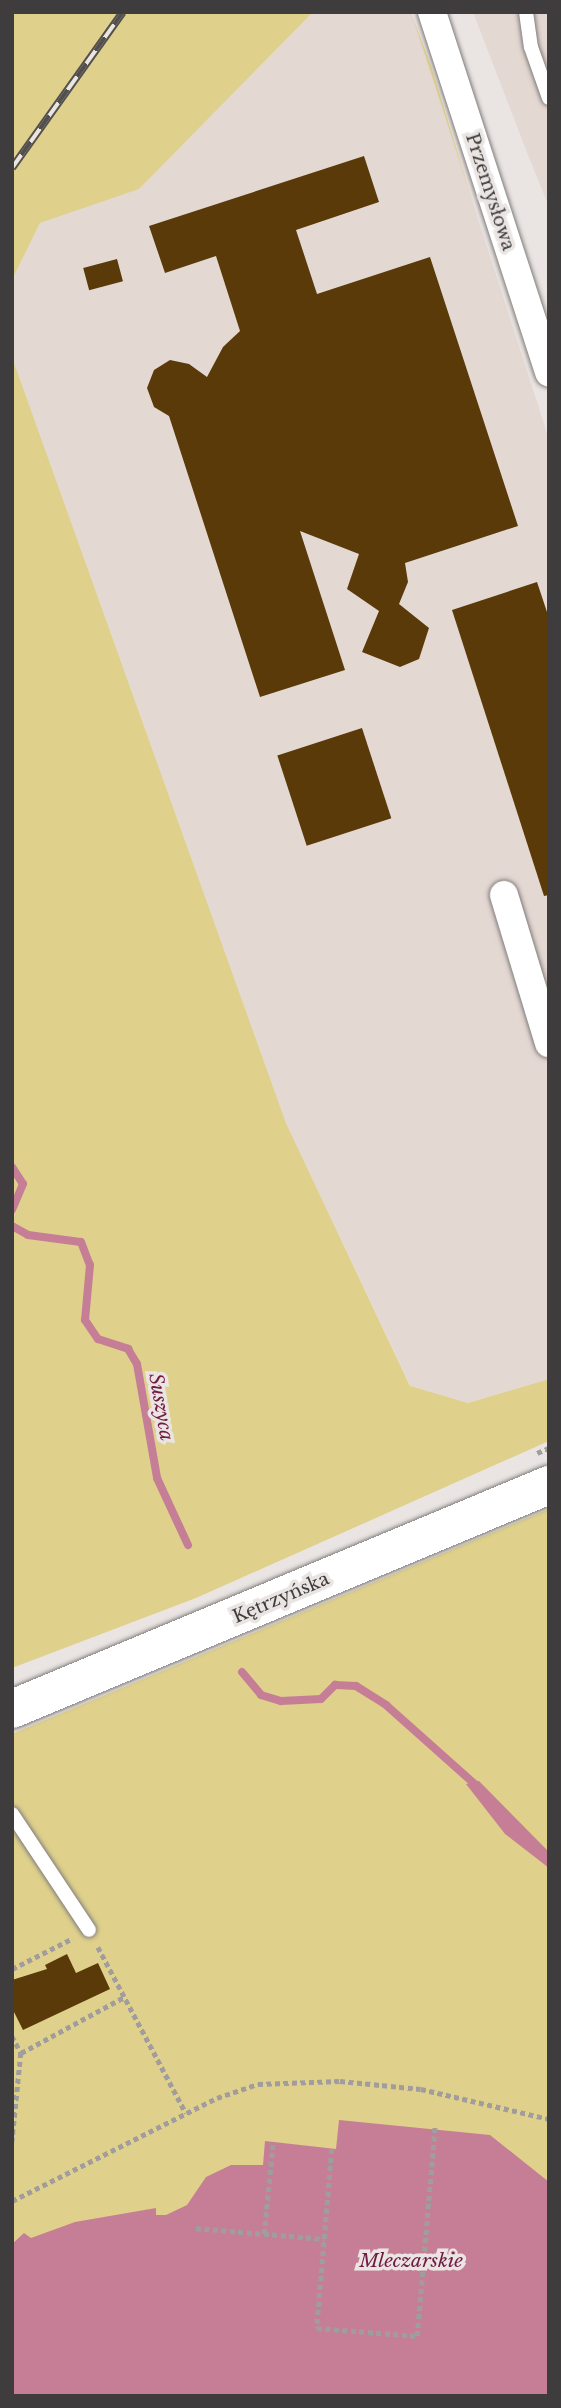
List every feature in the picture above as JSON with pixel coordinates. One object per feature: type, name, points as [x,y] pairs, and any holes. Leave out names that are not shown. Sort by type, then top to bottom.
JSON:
[{"type":"main road","name":"Kętrzyńska","points":[[12,1710],[549,1485]]},
{"type":"street","name":"Przemysłowa","points":[[432,12],[549,372]]},
{"type":"street","points":[[504,895],[549,1043]]},
{"type":"lane","points":[[526,12],[531,47],[549,98]]},
{"type":"lane","points":[[12,1814],[89,1930]]},
{"type":"path","points":[[12,1969],[89,1930],[186,2113]]},
{"type":"path","points":[[21,2053],[126,1996]]},
{"type":"path","points":[[12,2036],[21,2053],[12,2143]]},
{"type":"path","points":[[12,2201],[186,2113],[258,2084],[318,2080],[421,2089],[549,2119]]},
{"type":"path","points":[[332,2149],[317,2328],[417,2336],[435,2128]]},
{"type":"path","points":[[264,2234],[273,2142]]},
{"type":"path","points":[[196,2228],[325,2239]]},
{"type":"shaded area","points":[[12,12],[313,12],[139,189],[40,223],[12,280]]},
{"type":"shaded area","points":[[313,12],[411,12],[549,439],[549,1379],[468,1403],[411,1387],[286,1123],[12,357],[12,280],[40,223],[139,188]]},
{"type":"shaded area","points":[[411,12],[431,66],[475,209]]},
{"type":"shaded area","points":[[473,12],[549,12],[549,207],[528,155]]},
{"type":"shaded area","points":[[12,357],[286,1123],[410,1386],[468,1403],[549,1379],[549,1441],[196,1598],[12,1668]]},
{"type":"shaded area","points":[[549,1509],[549,2396],[12,2396],[12,1734]]},
{"type":"water","points":[[479,1781],[549,1852],[549,1868],[505,1834],[466,1784]]},
{"type":"water","name":"Mleczarskie","points":[[339,2120],[490,2135],[549,2182],[549,2396],[12,2396],[12,2244],[24,2233],[31,2238],[75,2222],[156,2208],[156,2215],[166,2215],[187,2205],[206,2177],[231,2165],[263,2165],[265,2141],[336,2149]]},
{"type":"building","points":[[364,156],[379,202],[296,230],[317,294],[430,257],[518,526],[405,563],[408,582],[399,604],[429,628],[419,659],[400,667],[362,652],[379,611],[347,589],[359,554],[300,531],[345,670],[260,697],[169,416],[154,407],[147,388],[154,370],[170,360],[189,364],[207,377],[223,347],[240,331],[216,256],[165,273],[149,226]]},
{"type":"building","points":[[117,259],[123,281],[89,290],[83,268]]},
{"type":"building","points":[[537,582],[549,618],[549,895],[544,896],[452,610]]},
{"type":"building","points":[[362,728],[391,818],[307,846],[277,756]]},
{"type":"building","points":[[67,1954],[76,1973],[98,1963],[110,1989],[23,2030],[12,2008],[12,1980],[47,1969],[45,1965]]},
{"type":"waterway","name":"Suszyca","points":[[12,1167],[23,1184],[12,1210]]},
{"type":"waterway","name":"Suszyca","points":[[12,1226],[28,1235],[81,1242],[90,1265],[85,1320],[98,1339],[128,1349],[137,1364],[157,1478],[188,1545]]},
{"type":"waterway","name":"Suszyca","points":[[242,1672],[261,1695],[281,1701],[321,1699],[335,1685],[356,1686],[386,1705],[479,1788]]},
{"type":"railway","points":[[12,168],[123,12]]}]
